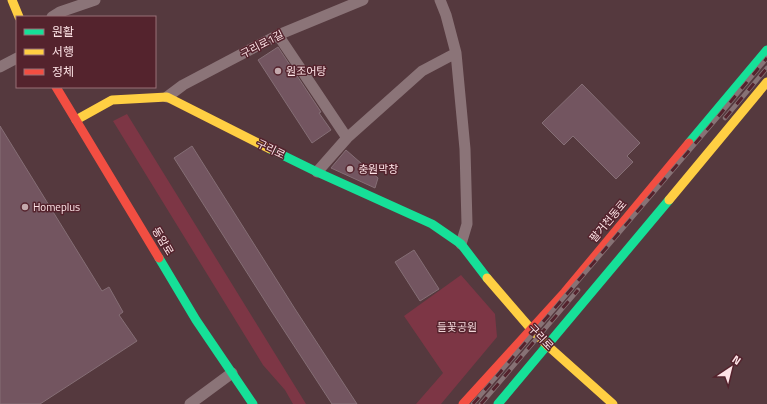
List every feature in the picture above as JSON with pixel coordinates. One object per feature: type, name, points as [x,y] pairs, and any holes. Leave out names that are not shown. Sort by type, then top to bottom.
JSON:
[{"type":"street","points":[[12,0],[19,16]]},
{"type":"street","points":[[54,16],[60,12],[95,0]]},
{"type":"street","name":"구리로1길","points":[[167,97],[183,85],[278,35],[363,0]]},
{"type":"street","points":[[440,0],[446,15],[456,53],[465,150],[468,224],[461,244]]},
{"type":"street","points":[[278,35],[347,138]]},
{"type":"street","name":"팔거천동로","points":[[463,404],[565,292],[767,50]]},
{"type":"street","points":[[318,172],[347,138],[422,71],[456,53]]},
{"type":"street","points":[[0,67],[16,59]]},
{"type":"street","points":[[498,404],[767,82]]},
{"type":"street","name":"동암로","points":[[57,88],[196,320],[253,404]]},
{"type":"street","name":"구리로","points":[[76,120],[112,100],[167,97],[318,172],[432,224],[461,244],[483,273],[531,329],[548,346],[614,404]]},
{"type":"street","points":[[190,404],[232,374]]},
{"type":"green space","points":[[127,114],[306,404],[293,404],[285,390],[263,365],[113,121]]},
{"type":"green space","name":"들꽃공원","points":[[461,275],[495,314],[497,337],[441,404],[416,404],[443,373],[404,316]]},
{"type":"building","points":[[278,47],[321,112],[319,113],[331,130],[312,143],[258,60]]},
{"type":"building","points":[[582,84],[640,143],[627,156],[633,162],[616,179],[573,136],[564,145],[542,123]]},
{"type":"building","name":"Homeplus","points":[[0,126],[102,291],[109,287],[123,312],[119,315],[137,341],[40,404],[0,404]]},
{"type":"building","points":[[192,146],[357,404],[332,404],[272,312],[174,158]]},
{"type":"building","points":[[346,150],[378,178],[375,188],[331,168]]},
{"type":"building","points":[[414,250],[439,289],[420,301],[395,262]]},
{"type":"railway","points":[[473,404],[767,58]]},
{"type":"railway","points":[[725,118],[767,68]]},
{"type":"railway","points":[[481,404],[578,290]]},
{"type":"traffic: fast","points":[[689,143],[767,50]]},
{"type":"traffic: fast","points":[[270,149],[432,224],[461,244],[487,278]]},
{"type":"traffic: fast","points":[[498,404],[669,200]]},
{"type":"traffic: fast","points":[[159,258],[196,320],[253,404]]},
{"type":"traffic: slow","points":[[12,0],[19,16]]},
{"type":"traffic: slow","points":[[669,200],[767,82]]},
{"type":"traffic: slow","points":[[76,120],[112,100],[167,97],[270,149]]},
{"type":"traffic: slow","points":[[487,278],[531,329],[613,404]]},
{"type":"traffic: jam","points":[[57,88],[159,258]]},
{"type":"traffic: jam","points":[[463,404],[565,292],[689,143]]},
{"type":"place","name":"원조어탕","points":[[278,71]]},
{"type":"place","name":"충원막창","points":[[350,169]]},
{"type":"place","name":"Homeplus","points":[[25,207]]}]
